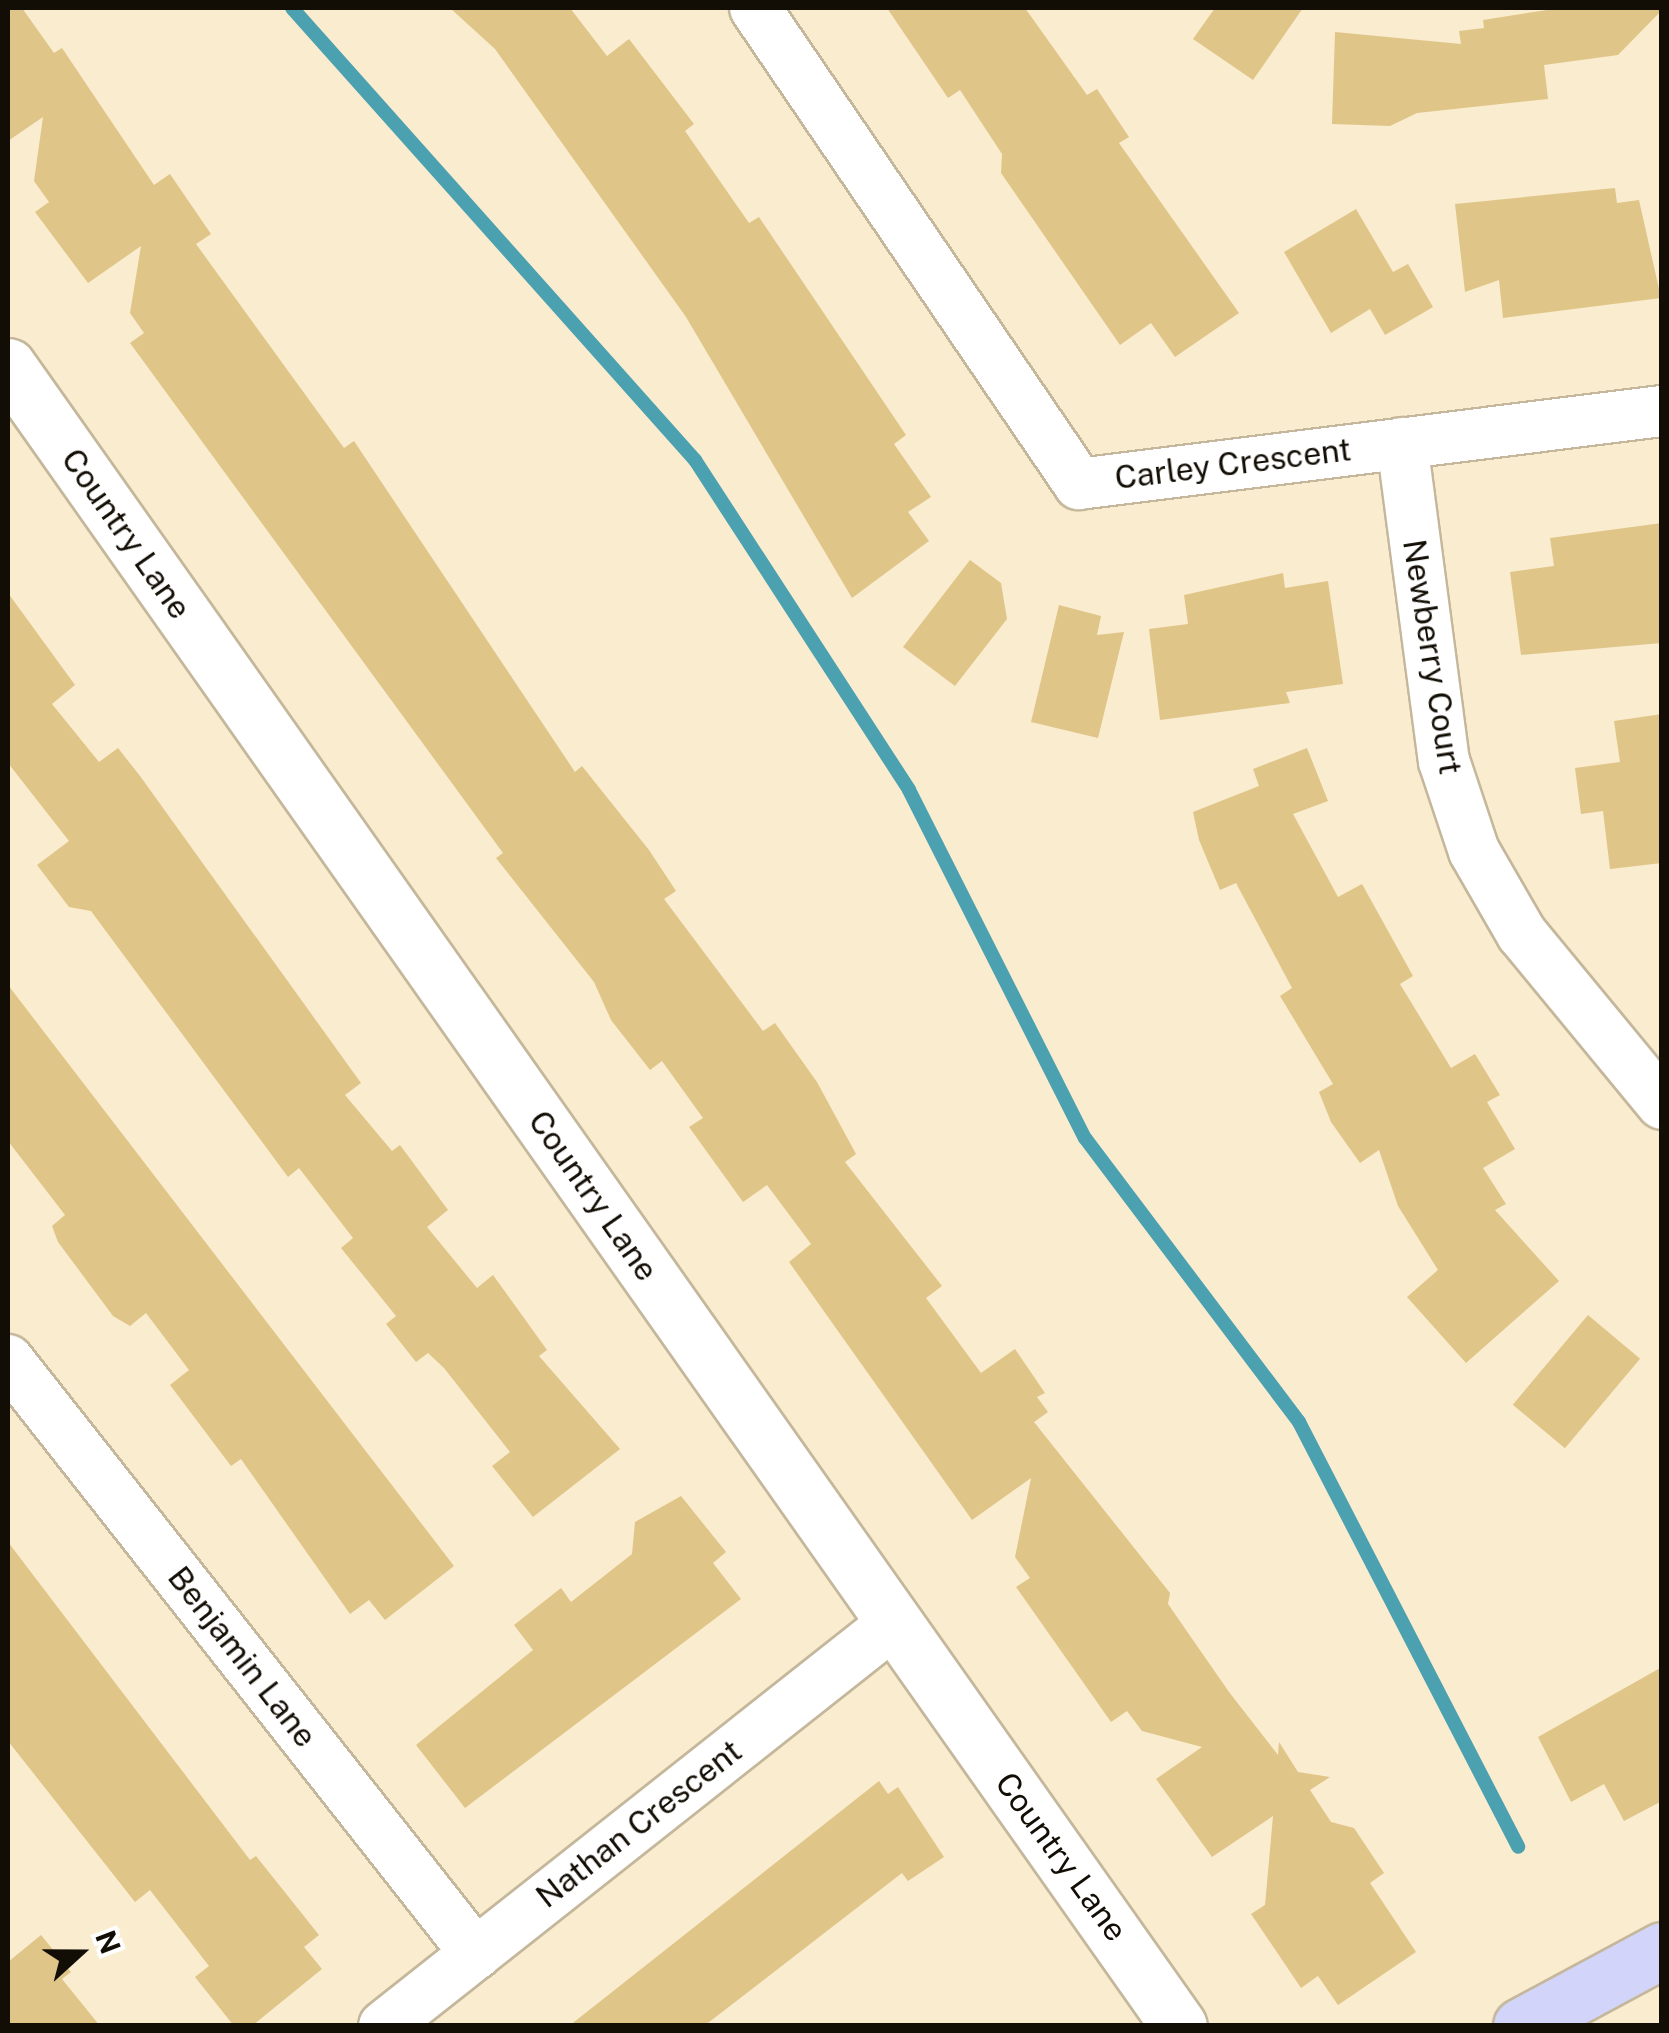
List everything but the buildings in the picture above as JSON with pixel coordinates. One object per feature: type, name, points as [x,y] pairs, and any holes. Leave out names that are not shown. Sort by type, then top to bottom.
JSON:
[{"type":"main road","points":[[1521,2026],[1662,1950]]},
{"type":"street","name":"Carley Crescent","points":[[755,8],[1079,484],[1662,411]]},
{"type":"street","name":"Country Lane","points":[[8,366],[1179,2026]]},
{"type":"street","name":"Newberry Court","points":[[1402,444],[1444,761],[1474,851],[1522,934],[1662,1104]]},
{"type":"street","name":"Benjamin Lane","points":[[8,1360],[476,1954]]},
{"type":"street","name":"Nathan Crescent","points":[[384,2026],[894,1623]]},
{"type":"waterway","points":[[292,8],[695,460],[909,790],[1085,1138],[1299,1422],[1518,1847]]}]
